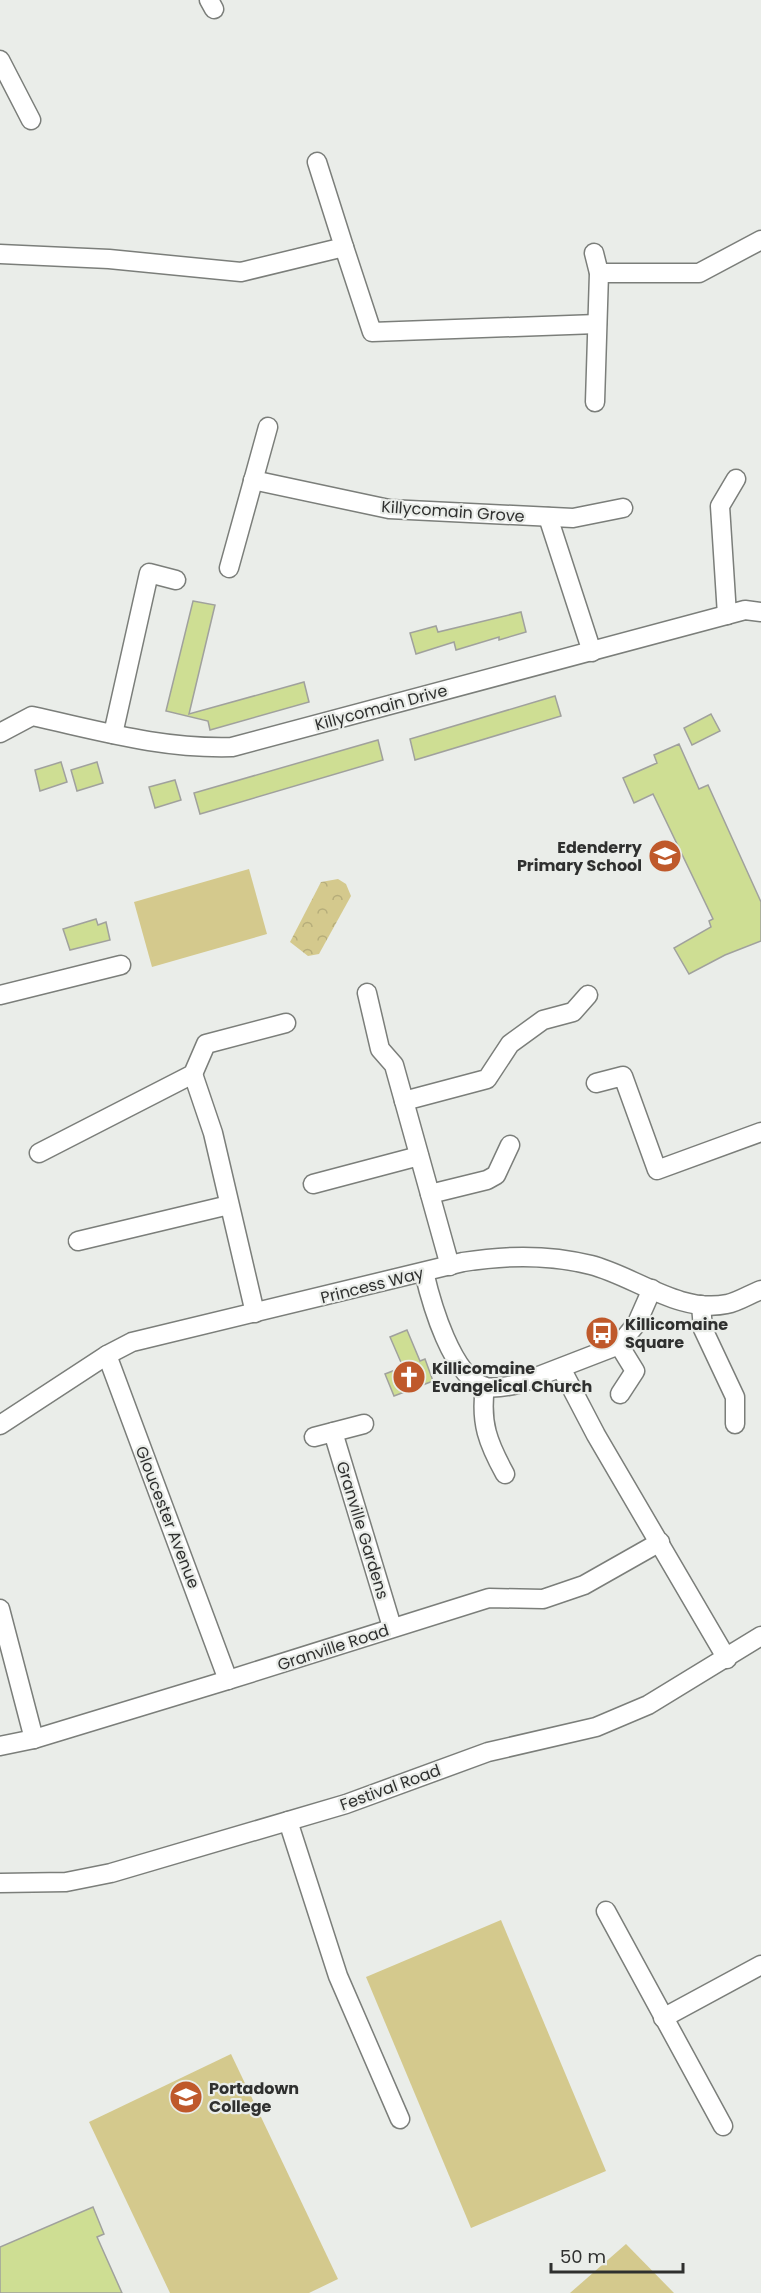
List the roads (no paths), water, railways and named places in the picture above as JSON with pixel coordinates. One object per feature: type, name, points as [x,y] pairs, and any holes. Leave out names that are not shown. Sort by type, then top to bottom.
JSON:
[{"type":"street","points":[[0,60],[31,120]]},
{"type":"street","points":[[317,162],[372,332],[597,324]]},
{"type":"street","points":[[599,273],[699,273],[761,240]]},
{"type":"street","points":[[0,254],[109,259],[241,272],[344,247]]},
{"type":"street","points":[[594,253],[599,273],[595,402]]},
{"type":"street","points":[[229,568],[268,428]]},
{"type":"street","points":[[727,615],[720,506],[736,479]]},
{"type":"street","name":"Killycomain Grove","points":[[253,480],[389,509],[573,518],[623,508]]},
{"type":"street","name":"Killycomain Grove","points":[[548,517],[592,652]]},
{"type":"street","points":[[113,734],[150,573],[176,580]]},
{"type":"street","name":"Killycomain Drive","points":[[0,733],[32,716],[160,745],[190,748],[232,747],[745,610],[761,612]]},
{"type":"street","points":[[0,995],[121,964]]},
{"type":"street","points":[[367,993],[380,1049],[394,1065],[450,1266]]},
{"type":"street","points":[[404,1101],[487,1079],[510,1044],[543,1020],[573,1012],[588,995]]},
{"type":"street","points":[[39,1153],[193,1074],[206,1044],[286,1023]]},
{"type":"street","points":[[193,1074],[213,1133],[255,1313]]},
{"type":"street","points":[[596,1083],[623,1076],[657,1170],[761,1132]]},
{"type":"street","points":[[430,1194],[487,1180],[496,1175],[510,1145]]},
{"type":"street","points":[[313,1184],[419,1156]]},
{"type":"street","points":[[78,1241],[230,1205]]},
{"type":"street","name":"Princess Way","points":[[0,1425],[106,1355],[132,1342],[493,1257],[563,1259],[594,1266],[701,1305],[727,1304],[761,1290]]},
{"type":"street","points":[[424,1272],[432,1305],[460,1367],[485,1387],[501,1388],[518,1384],[620,1345],[637,1323],[652,1289]]},
{"type":"street","points":[[701,1305],[703,1329],[735,1397],[735,1424]]},
{"type":"street","points":[[620,1345],[635,1371],[620,1394]]},
{"type":"street","name":"Gloucester Avenue","points":[[106,1355],[228,1680]]},
{"type":"street","points":[[561,1368],[596,1435],[727,1659]]},
{"type":"street","points":[[485,1387],[482,1407],[488,1443],[506,1474]]},
{"type":"street","points":[[314,1437],[364,1424]]},
{"type":"street","name":"Granville Gardens","points":[[333,1432],[392,1627]]},
{"type":"street","name":"Granville Road","points":[[0,1746],[34,1739],[489,1598],[543,1599],[584,1585],[660,1542]]},
{"type":"street","points":[[0,1609],[34,1739]]},
{"type":"street","name":"Festival Road","points":[[0,1882],[66,1882],[111,1873],[346,1803],[488,1752],[596,1727],[648,1705],[727,1659],[761,1636]]},
{"type":"street","points":[[288,1821],[338,1976],[400,2120]]},
{"type":"street","points":[[606,1911],[723,2126]]},
{"type":"street","points":[[663,2018],[761,1965]]},
{"type":"place","name":"Edenderry Primary School","points":[[665,856]]},
{"type":"place","name":"Killicomaine Square","points":[[602,1333]]},
{"type":"place","name":"Killicomaine Evangelical Church","points":[[409,1377]]},
{"type":"place","name":"Portadown College","points":[[186,2097]]}]
